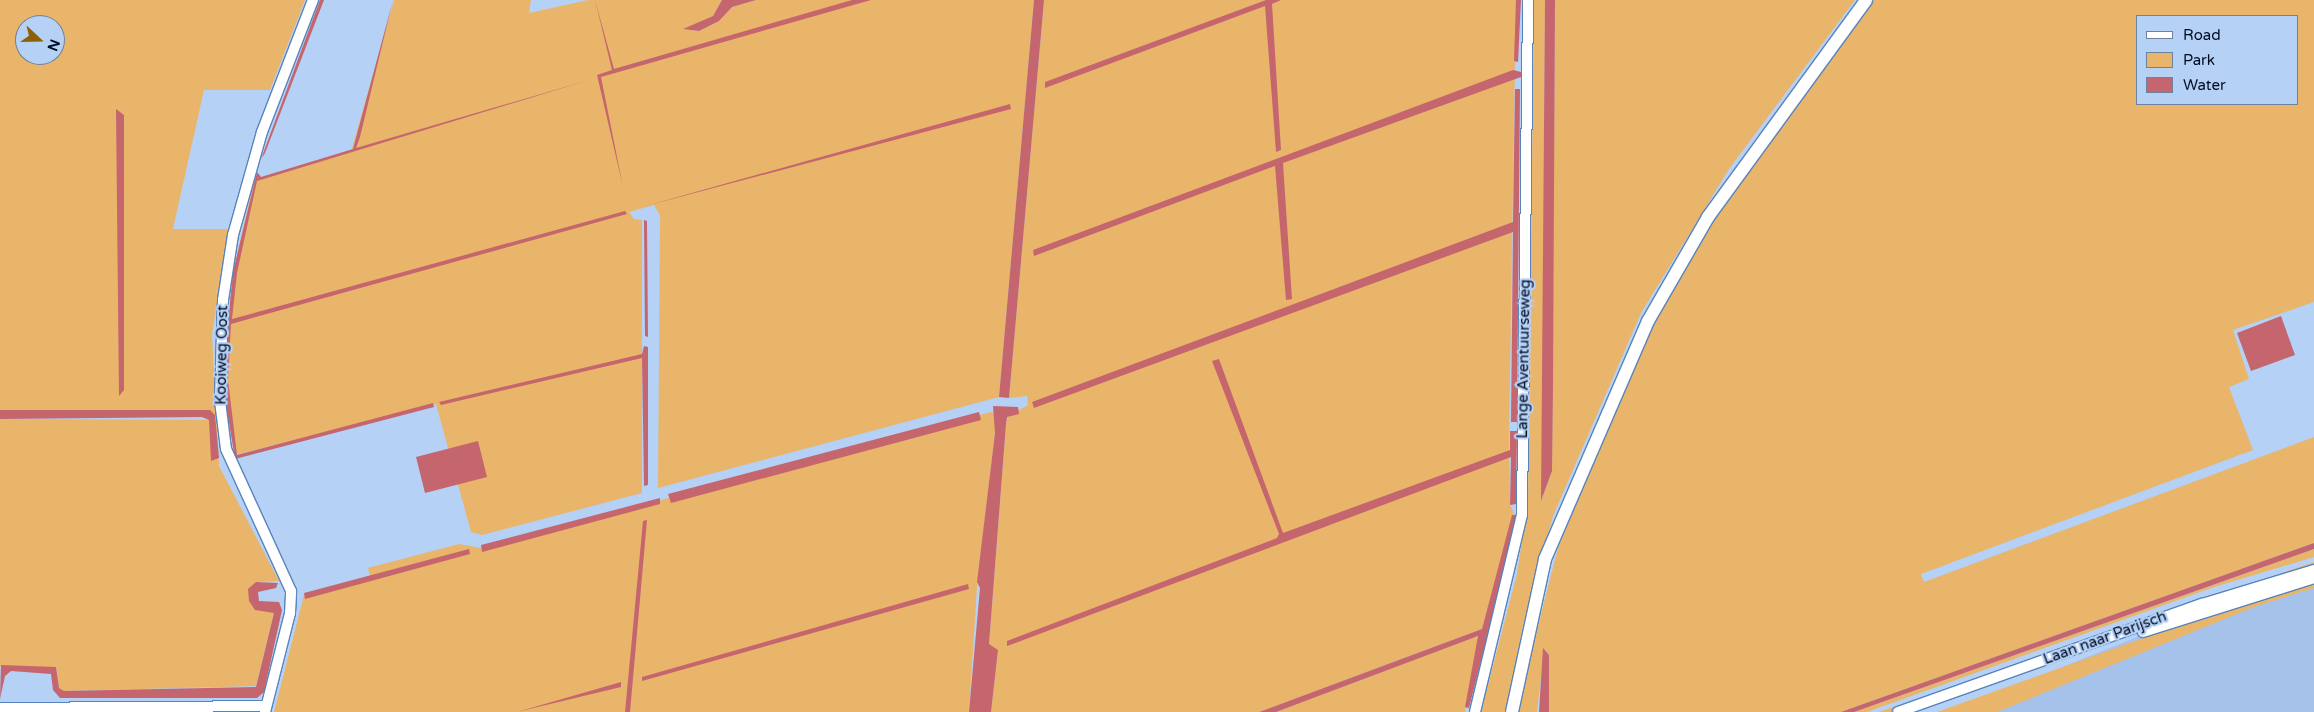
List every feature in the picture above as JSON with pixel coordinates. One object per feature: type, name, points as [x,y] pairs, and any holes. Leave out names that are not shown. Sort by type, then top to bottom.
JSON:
[{"type":"main road","points":[[1512,712],[1545,559],[1648,321],[1708,217],[1866,0]]},
{"type":"street","name":"Kooiweg Oost","points":[[266,709],[290,613],[291,591],[226,449],[220,401],[223,300],[233,235],[262,132],[313,0]]},
{"type":"street","name":"Lange Aventuurseweg","points":[[1475,712],[1522,515],[1528,0]]},
{"type":"street","name":"Laan naar Parijsch","points":[[1898,712],[2202,604],[2314,570]]},
{"type":"street","name":"Laan naar Parijsch","points":[[1918,712],[2215,606],[2314,578]]},
{"type":"street","points":[[0,708],[266,709]]},
{"type":"shaded area","points":[[2314,582],[2314,712],[1950,712],[2182,619]]},
{"type":"green space","points":[[0,0],[305,0],[270,90],[204,90],[173,229],[228,229],[212,335],[219,466],[279,581],[256,582],[249,601],[274,613],[256,686],[64,691],[59,688],[56,667],[0,667],[0,419],[209,420],[210,410],[0,410]]},
{"type":"green space","points":[[394,0],[531,0],[529,13],[588,0],[722,0],[713,16],[684,29],[699,31],[719,21],[732,7],[756,0],[1034,0],[999,397],[658,488],[660,215],[654,205],[629,212],[634,219],[642,220],[642,493],[482,535],[471,532],[436,404],[235,455],[225,380],[233,272],[254,181],[351,152]]},
{"type":"green space","points":[[1044,0],[1516,0],[1509,437],[1510,505],[1514,513],[1482,629],[1259,712],[991,712],[998,650],[989,645],[1006,424],[1007,417],[1028,405],[1027,396],[1009,398]]},
{"type":"green space","points":[[1534,0],[1545,0],[1542,499],[1552,471],[1555,0],[1855,0],[1729,169],[1641,313],[1553,516],[1523,625],[1506,712],[1481,712],[1517,574],[1528,501]]},
{"type":"green space","points":[[1873,0],[2314,0],[2314,302],[2233,330],[2249,379],[2229,387],[2253,450],[1921,574],[1924,582],[2314,437],[2314,543],[1841,712],[1549,712],[1549,655],[1544,650],[1537,712],[1516,712],[1558,548],[1636,359],[1675,282],[1732,190]]},
{"type":"green space","points":[[991,412],[996,414],[995,433],[977,587],[969,712],[274,712],[304,595],[370,577],[368,568],[459,544],[481,548]]},
{"type":"green space","points":[[2314,549],[2314,557],[2214,587],[1867,712],[1854,712]]},
{"type":"green space","points":[[2314,562],[2314,567],[1892,712],[1879,712]]},
{"type":"green space","points":[[2314,582],[2314,588],[2254,607],[1997,712],[1937,712],[2241,603]]},
{"type":"green space","points":[[1474,637],[1480,638],[1465,712],[1276,712]]},
{"type":"water","points":[[320,0],[324,0],[265,153],[261,159]]},
{"type":"water","points":[[393,0],[356,148],[589,80],[257,181],[237,273],[232,319],[625,211],[627,214],[231,324],[228,380],[237,455],[433,403],[434,407],[235,459],[226,404],[226,344],[233,272],[257,172],[261,177],[353,149]]},
{"type":"water","points":[[595,0],[614,69],[852,0],[871,0],[601,77],[623,187],[597,75],[612,70]]},
{"type":"water","points":[[722,0],[756,0],[732,7],[719,21],[699,31],[683,29],[713,16]]},
{"type":"water","points":[[1034,0],[1044,0],[1009,398],[999,397]]},
{"type":"water","points":[[1266,0],[1281,0],[1272,4],[1281,150],[1276,152],[1265,6],[1045,88],[1045,82]]},
{"type":"water","points":[[1516,0],[1521,0],[1518,62],[1514,61]]},
{"type":"water","points":[[1545,0],[1555,0],[1553,387],[1552,471],[1541,501]]},
{"type":"water","points":[[1513,70],[1521,72],[1521,77],[1283,163],[1292,299],[1286,300],[1275,166],[1034,256],[1033,250]]},
{"type":"water","points":[[1515,89],[1520,89],[1517,422],[1511,422],[1513,232],[1034,408],[1032,402],[1513,222]]},
{"type":"water","points":[[1010,104],[1011,109],[642,207]]},
{"type":"water","points":[[116,109],[124,115],[124,390],[119,396]]},
{"type":"water","points":[[644,220],[647,221],[648,337],[645,336]]},
{"type":"water","points":[[2281,316],[2295,355],[2251,371],[2237,333]]},
{"type":"water","points":[[644,346],[648,347],[648,485],[644,486],[642,358],[441,405],[439,402],[642,354]]},
{"type":"water","points":[[1219,359],[1283,533],[1510,450],[1510,431],[1517,431],[1516,504],[1510,505],[1511,457],[1007,646],[1007,641],[1277,538],[1279,534],[1212,361]]},
{"type":"water","points":[[993,406],[1018,407],[1019,414],[1007,417],[1006,424],[989,644],[998,650],[991,712],[969,712],[980,588],[977,582],[995,433]]},
{"type":"water","points":[[0,410],[210,410],[215,415],[219,458],[211,461],[209,420],[202,417],[0,419]]},
{"type":"water","points":[[979,412],[981,420],[671,503],[668,494]]},
{"type":"water","points":[[478,441],[487,477],[425,493],[416,457]]},
{"type":"water","points":[[660,498],[660,504],[482,552],[481,545]]},
{"type":"water","points":[[1512,515],[1516,515],[1507,558],[1469,708],[1465,707],[1478,636],[1276,712],[1259,712],[1482,629]]},
{"type":"water","points":[[647,520],[630,712],[625,712],[643,521]]},
{"type":"water","points":[[2314,543],[2314,549],[1854,712],[1841,712]]},
{"type":"water","points":[[469,549],[470,554],[305,599],[304,593]]},
{"type":"water","points":[[256,582],[278,583],[276,588],[258,592],[259,601],[279,602],[282,610],[264,692],[257,698],[60,698],[53,690],[51,674],[11,671],[5,676],[0,699],[1,665],[56,667],[59,688],[64,691],[256,687],[274,613],[255,610],[249,601],[248,589]]},
{"type":"water","points":[[968,584],[969,589],[642,681],[642,677]]},
{"type":"water","points":[[1543,648],[1549,655],[1549,712],[1539,712]]},
{"type":"water","points":[[621,682],[621,687],[517,712]]}]
